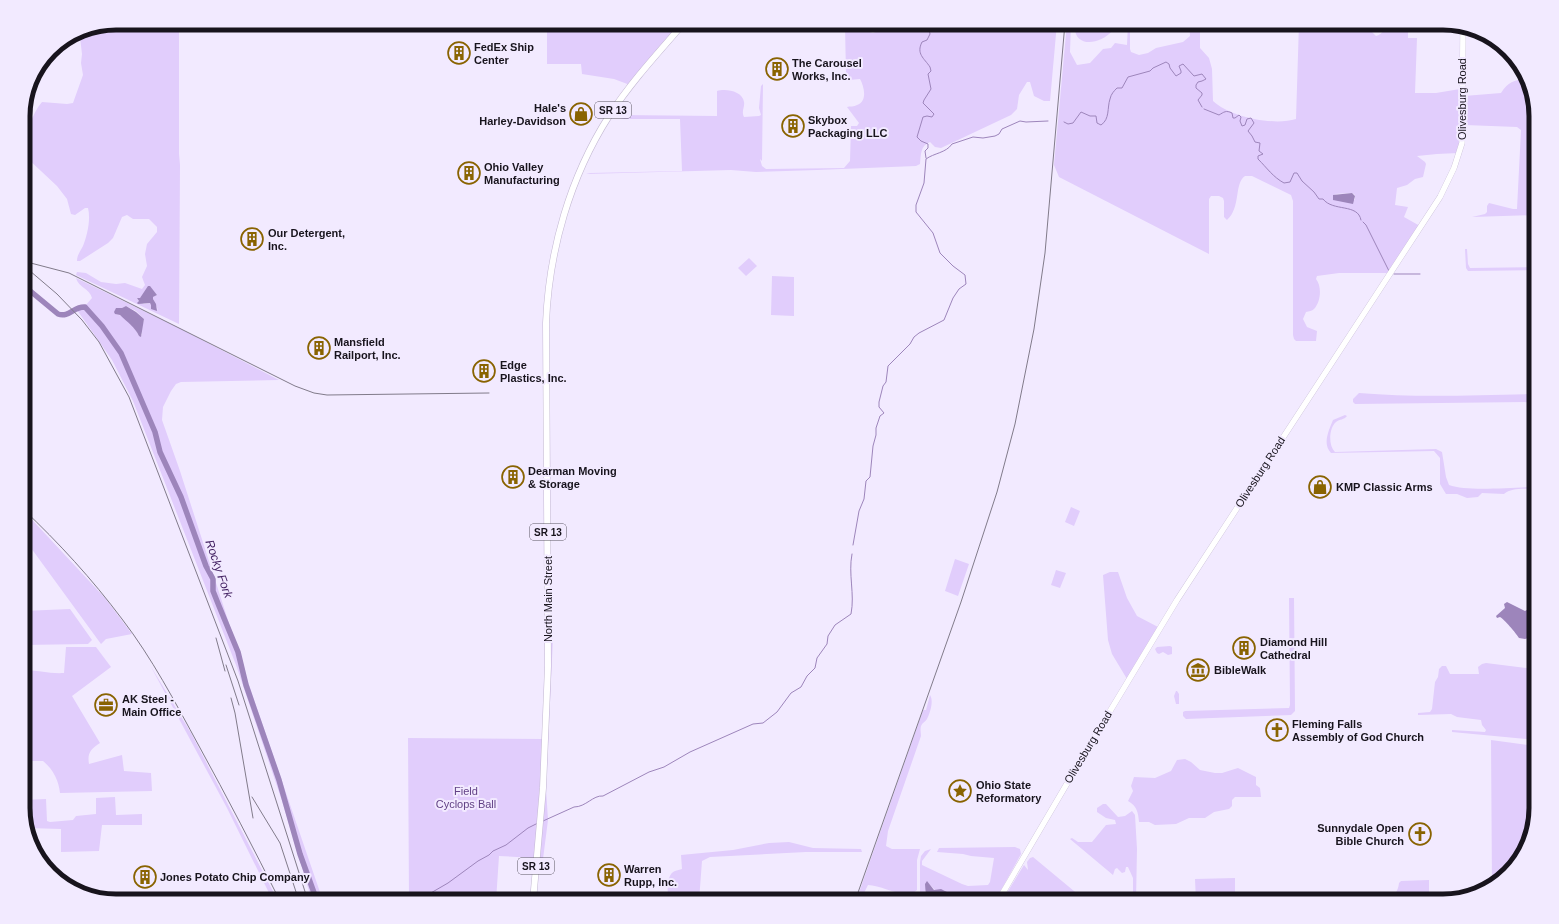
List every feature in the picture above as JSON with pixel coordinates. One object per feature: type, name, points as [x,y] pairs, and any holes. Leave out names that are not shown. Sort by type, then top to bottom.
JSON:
[{"type":"highway","name":"North Main Street","points":[[534,894],[540,821],[548,650],[546,323],[552,267],[567,207],[578,176],[593,143],[609,116],[627,91],[678,30]]},
{"type":"main road","name":"Olivesburg Road","points":[[1002,894],[1177,600],[1442,194],[1457,161],[1462,143],[1463,33]]},
{"type":"green space","points":[[116,30],[179,30],[179,324],[76,275],[77,272],[86,273],[101,282],[116,284],[125,283],[142,289],[145,285],[142,277],[147,266],[145,254],[147,244],[157,232],[157,227],[149,219],[133,219],[127,215],[122,217],[113,238],[108,243],[80,261],[77,261],[87,233],[89,223],[88,208],[85,208],[75,215],[71,214],[67,199],[57,186],[30,161],[30,124],[34,114],[42,102],[73,103],[83,75],[81,63],[82,54],[80,38],[100,32]],"holes":[[[148,288],[151,288],[157,295],[153,297],[153,299],[158,310],[150,303],[144,304],[137,298],[140,298]]]},
{"type":"green space","points":[[547,30],[676,30],[630,85],[614,79],[582,74],[581,64],[547,64]]},
{"type":"green space","points":[[845,30],[863,30],[873,33],[879,30],[1056,30],[1050,101],[1044,101],[1034,96],[1030,82],[1027,82],[1019,95],[1017,109],[1011,115],[941,148],[935,147],[930,142],[924,146],[920,164],[916,166],[756,172],[731,170],[586,174],[682,171],[680,119],[624,119],[618,117],[619,115],[717,116],[717,91],[729,90],[737,93],[743,98],[744,117],[759,116],[761,115],[759,108],[761,86],[763,84],[762,161],[760,159],[762,166],[766,169],[844,168],[850,161],[851,126],[857,126],[859,123],[847,107],[855,106],[863,100],[864,97],[863,85],[860,79],[849,80],[846,75]]},
{"type":"green space","points":[[1066,30],[1071,30],[1070,52],[1077,65],[1090,63],[1103,49],[1111,48],[1115,43],[1127,45],[1128,30],[1130,30],[1131,52],[1139,55],[1148,53],[1156,48],[1183,42],[1190,36],[1190,30],[1200,30],[1200,48],[1209,58],[1212,69],[1213,101],[1230,112],[1265,121],[1287,121],[1296,119],[1299,30],[1371,30],[1376,36],[1384,30],[1408,30],[1408,38],[1417,38],[1415,93],[1436,93],[1460,89],[1461,134],[1458,153],[1417,156],[1426,164],[1423,177],[1415,179],[1407,185],[1397,188],[1395,205],[1408,207],[1404,217],[1420,226],[1390,273],[1339,273],[1317,276],[1316,279],[1320,290],[1318,302],[1313,310],[1306,312],[1303,319],[1307,327],[1317,331],[1316,341],[1296,341],[1293,335],[1293,201],[1291,195],[1252,176],[1245,176],[1240,184],[1234,209],[1227,220],[1224,217],[1223,198],[1219,196],[1211,196],[1209,199],[1209,254],[1059,177],[1054,165]],"holes":[[[1352,193],[1355,195],[1355,200],[1334,194]]]},
{"type":"green space","points":[[1075,31],[1112,31],[1101,39],[1088,42],[1082,41]]},
{"type":"green space","points":[[1521,80],[1524,89],[1529,111],[1529,215],[1472,217],[1485,214],[1489,203],[1517,209],[1521,130],[1517,127],[1465,125],[1464,96],[1501,93],[1506,86]]},
{"type":"green space","points":[[1465,249],[1467,249],[1468,264],[1470,268],[1529,267],[1529,270],[1468,271],[1466,268]]},
{"type":"green space","points":[[749,258],[757,266],[746,276],[738,268]]},
{"type":"green space","points":[[772,276],[794,277],[794,316],[771,315]]},
{"type":"green space","points":[[76,278],[179,328],[279,380],[181,382],[176,384],[163,407],[162,420],[180,471],[246,676],[321,894],[310,894],[282,801],[236,665],[133,401],[112,360],[77,310],[85,306],[92,298],[89,292],[79,284]],"holes":[[[126,306],[136,311],[144,319],[141,331],[142,335],[139,336],[129,322],[115,314],[116,308]]]},
{"type":"green space","points":[[1359,393],[1425,396],[1529,394],[1529,402],[1355,404],[1353,399]]},
{"type":"green space","points":[[1345,415],[1347,416],[1337,421],[1332,428],[1330,441],[1335,452],[1436,449],[1442,452],[1446,477],[1449,485],[1467,488],[1491,489],[1529,487],[1529,489],[1515,489],[1504,494],[1482,493],[1478,497],[1467,498],[1457,494],[1446,494],[1440,484],[1440,458],[1434,451],[1331,453],[1327,445],[1327,437],[1333,420]]},
{"type":"green space","points":[[1071,507],[1080,511],[1074,526],[1065,522]]},
{"type":"green space","points":[[30,518],[105,598],[132,634],[106,639],[101,644],[30,547]]},
{"type":"green space","points":[[955,559],[969,564],[958,596],[945,591]]},
{"type":"green space","points":[[1056,570],[1066,573],[1060,588],[1051,585]]},
{"type":"green space","points":[[1110,572],[1118,572],[1127,598],[1137,616],[1158,627],[1127,679],[1112,654],[1108,640],[1103,575]]},
{"type":"green space","points":[[1289,598],[1294,598],[1295,711],[1291,715],[1186,719],[1183,716],[1183,712],[1185,711],[1289,708]]},
{"type":"green space","points":[[70,609],[92,640],[88,644],[30,645],[30,611]]},
{"type":"green space","points":[[550,638],[553,638],[546,789],[548,820],[543,859],[540,859]]},
{"type":"green space","points":[[66,647],[96,647],[111,667],[72,696],[100,743],[90,752],[89,764],[122,755],[124,771],[151,773],[152,791],[60,793],[55,776],[50,768],[43,761],[30,761],[30,671],[64,673]]},
{"type":"green space","points":[[1157,647],[1172,647],[1172,654],[1168,655],[1163,652],[1159,654],[1155,649]]},
{"type":"green space","points":[[1486,663],[1529,668],[1529,739],[1452,732],[1452,730],[1485,732],[1486,730],[1482,725],[1481,720],[1457,717],[1451,714],[1418,715],[1418,713],[1430,712],[1432,709],[1435,682],[1438,677],[1439,669],[1442,666],[1446,666],[1450,674],[1479,674],[1478,667]]},
{"type":"green space","points":[[150,665],[191,733],[274,894],[270,894],[227,808]]},
{"type":"green space","points":[[1176,691],[1179,694],[1179,704],[1176,704],[1174,696]]},
{"type":"green space","points":[[930,695],[932,704],[927,719],[921,726],[921,736],[888,831],[886,846],[892,849],[920,849],[917,860],[917,890],[906,894],[868,885],[864,894],[858,894],[923,710],[926,710]]},
{"type":"green space","name":"Field Cyclops Ball","points":[[408,738],[543,739],[535,858],[499,856],[496,894],[409,894]]},
{"type":"green space","points":[[1491,740],[1529,745],[1529,808],[1526,830],[1517,851],[1511,860],[1504,869],[1492,878]]},
{"type":"green space","points":[[1185,759],[1200,770],[1222,773],[1238,768],[1256,777],[1256,785],[1260,788],[1261,797],[1235,797],[1232,800],[1232,806],[1229,809],[1214,812],[1205,818],[1189,818],[1176,824],[1155,825],[1149,822],[1139,822],[1136,810],[1128,801],[1133,791],[1131,786],[1134,777],[1155,778],[1171,771],[1177,760]]},
{"type":"green space","points":[[115,797],[116,815],[142,814],[142,825],[102,825],[99,851],[61,852],[61,829],[33,828],[30,813],[30,800],[46,799],[47,821],[50,822],[73,820],[76,816],[96,814],[96,798]]},
{"type":"green space","points":[[1103,804],[1106,804],[1118,817],[1125,816],[1132,811],[1135,815],[1137,849],[1136,894],[1133,894],[1133,878],[1128,867],[1126,867],[1125,872],[1122,873],[1117,868],[1115,869],[1113,875],[1070,839],[1072,838],[1078,842],[1092,842],[1106,825],[1116,824],[1115,820],[1106,818],[1097,812],[1097,808]]},
{"type":"green space","points":[[789,842],[813,848],[861,849],[862,852],[806,852],[710,857],[702,861],[700,894],[668,894],[670,876],[672,873],[682,869],[681,855],[733,850],[769,843]]},
{"type":"green space","points":[[1015,847],[1020,849],[1021,854],[999,894],[946,894],[944,890],[935,890],[928,883],[925,894],[920,894],[921,856],[925,851],[931,849],[922,861],[922,865],[968,886],[988,885],[990,882],[994,858],[937,852],[939,848]]},
{"type":"green space","points":[[1033,857],[1078,894],[1006,894],[1024,865],[1028,870],[1027,862]]},
{"type":"green space","points":[[1235,878],[1235,894],[1196,894],[1195,879]]},
{"type":"green space","points":[[1429,880],[1429,894],[1395,894],[1401,881]]},
{"type":"shaded area","points":[[1352,193],[1355,196],[1353,204],[1333,200],[1333,195]]},
{"type":"shaded area","points":[[148,286],[150,286],[157,295],[153,297],[153,299],[156,304],[157,311],[151,309],[150,303],[137,303],[139,301],[137,298],[140,298]]},
{"type":"shaded area","points":[[126,306],[144,319],[141,337],[128,322],[114,312],[116,308]]},
{"type":"shaded area","points":[[1507,602],[1525,611],[1529,609],[1529,638],[1519,638],[1504,620],[1500,617],[1497,618],[1496,616],[1505,608],[1504,604]]},
{"type":"shaded area","points":[[927,881],[934,890],[941,889],[947,892],[946,894],[926,894],[925,884]]},
{"type":"waterway","points":[[926,158],[925,151],[928,148],[928,144],[921,141],[917,137],[923,117],[932,117],[934,114],[923,103],[931,89],[928,74],[931,71],[930,67],[920,53],[920,46],[922,42],[927,40],[930,34],[929,30]]},
{"type":"waterway","points":[[1064,122],[1068,124],[1073,123],[1081,112],[1090,116],[1096,116],[1097,123],[1101,125],[1107,117],[1110,97],[1117,88],[1122,88],[1128,77],[1150,71],[1166,62],[1169,64],[1176,76],[1181,73],[1179,66],[1183,64],[1194,76],[1202,74],[1206,79],[1198,82],[1196,85],[1196,88],[1202,93],[1198,100],[1202,107]]},
{"type":"waterway","points":[[1204,109],[1219,115],[1225,112],[1230,112],[1232,113],[1233,118],[1239,115],[1241,117],[1240,121],[1242,126],[1245,125],[1247,119],[1251,118],[1254,123],[1248,131],[1255,142],[1260,143],[1259,151],[1263,154],[1258,156],[1258,159],[1273,175],[1284,183],[1290,182],[1294,173],[1297,173],[1302,181],[1319,199],[1323,199],[1327,203],[1355,211],[1361,220]]},
{"type":"waterway","points":[[853,545],[859,511],[864,499],[866,481],[870,477],[876,428],[880,416],[884,413],[879,407],[879,402],[883,386],[886,382],[888,366],[910,344],[914,337],[944,320],[953,298],[959,289],[966,284],[965,275],[940,253],[933,233],[916,212],[916,205],[924,183],[926,159],[947,149],[952,144],[973,137],[983,138],[995,136],[999,134],[1002,129],[1020,121],[1048,121]]},
{"type":"waterway","points":[[1363,222],[1366,225],[1389,271]]},
{"type":"waterway","points":[[1394,274],[1420,274]]},
{"type":"waterway","name":"Rocky Fork","points":[[30,291],[58,314],[62,315],[78,308],[85,307],[102,326],[121,353],[155,432],[160,452],[181,497],[206,566],[213,579],[213,591],[238,652],[246,685],[279,780],[300,854],[314,894]]},
{"type":"waterway","points":[[543,821],[582,805],[596,797],[603,796],[649,772],[664,767],[690,752],[753,724],[763,723],[777,712],[791,693],[801,687],[807,676],[815,668],[817,658],[827,644],[828,636],[835,625],[851,614],[852,554]]},
{"type":"waterway","points":[[429,894],[448,883],[493,851],[506,845],[528,828],[538,823]]},
{"type":"railway","points":[[857,894],[961,602],[997,492],[1015,424],[1034,329],[1045,253],[1064,30]]},
{"type":"railway","points":[[30,263],[69,273],[295,386],[314,393],[327,395],[489,393]]},
{"type":"railway","points":[[30,271],[57,294],[82,320],[99,342],[129,397],[238,681],[306,894]]},
{"type":"railway","points":[[30,516],[62,548],[111,604],[143,649],[172,697],[276,894]]},
{"type":"railway","points":[[216,638],[225,671]]},
{"type":"railway","points":[[226,665],[239,705]]},
{"type":"railway","points":[[231,698],[235,713],[253,818]]},
{"type":"railway","points":[[252,797],[280,843],[297,894]]},
{"type":"place","name":"FedEx Ship Center","points":[[459,53]]},
{"type":"place","name":"The Carousel Works, Inc.","points":[[777,69]]},
{"type":"place","name":"Hale's Harley-Davidson","points":[[581,114]]},
{"type":"place","name":"Skybox Packaging LLC","points":[[793,126]]},
{"type":"place","name":"Ohio Valley Manufacturing","points":[[469,173]]},
{"type":"place","name":"Our Detergent, Inc.","points":[[252,239]]},
{"type":"place","name":"Mansfield Railport, Inc.","points":[[319,348]]},
{"type":"place","name":"Edge Plastics, Inc.","points":[[484,371]]},
{"type":"place","name":"Dearman Moving & Storage","points":[[513,477]]},
{"type":"place","name":"KMP Classic Arms","points":[[1320,487]]},
{"type":"place","name":"Diamond Hill Cathedral","points":[[1244,648]]},
{"type":"place","name":"BibleWalk","points":[[1198,670]]},
{"type":"place","name":"AK Steel - Main Office","points":[[106,705]]},
{"type":"place","name":"Fleming Falls Assembly of God Church","points":[[1277,730]]},
{"type":"place","name":"Ohio State Reformatory","points":[[960,791]]},
{"type":"place","name":"Sunnydale Open Bible Church","points":[[1420,834]]},
{"type":"place","name":"Warren Rupp, Inc.","points":[[609,875]]},
{"type":"place","name":"Jones Potato Chip Company","points":[[145,877]]}]
